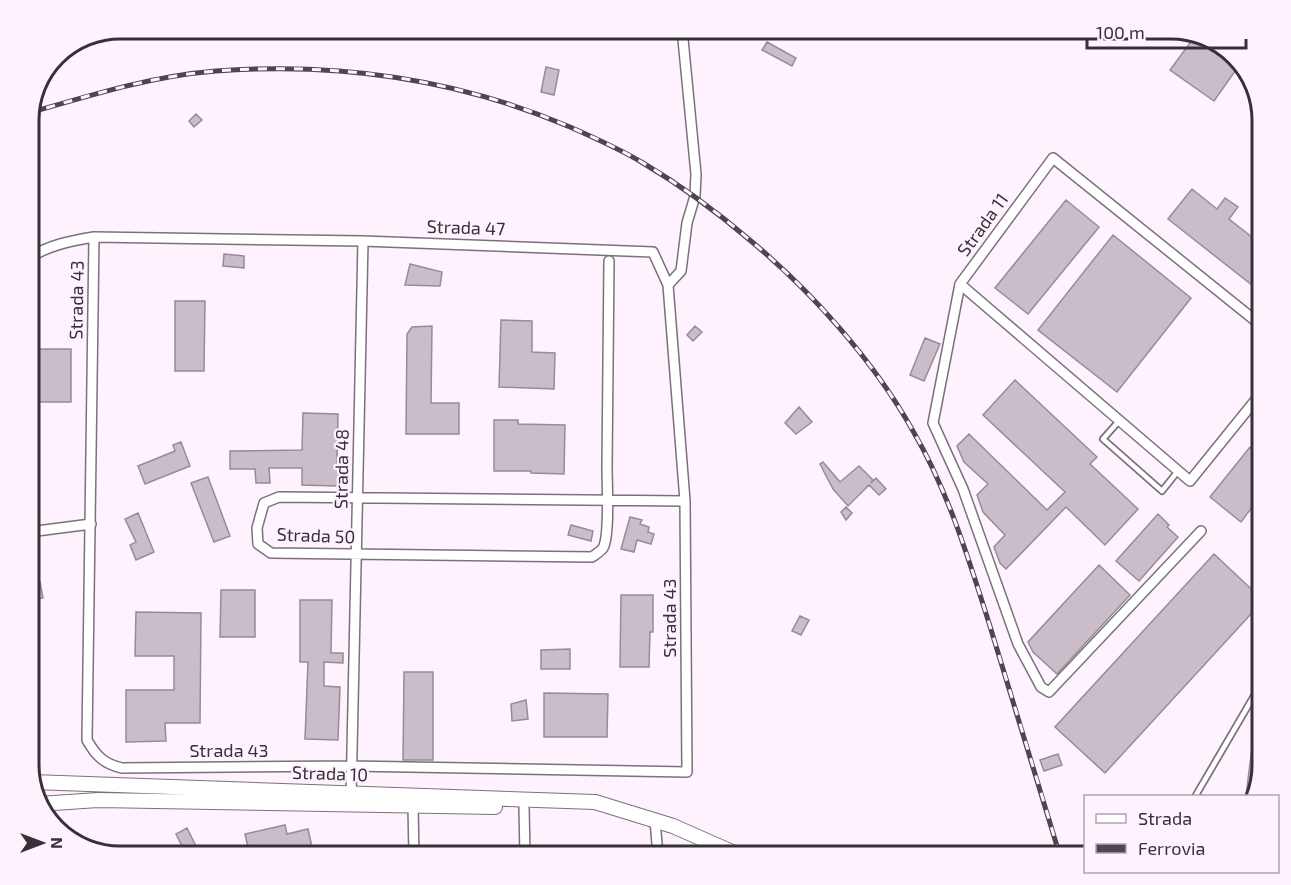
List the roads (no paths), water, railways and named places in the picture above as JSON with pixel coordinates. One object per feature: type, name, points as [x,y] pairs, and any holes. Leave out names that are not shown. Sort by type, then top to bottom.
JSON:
[{"type":"street","points":[[668,285],[681,271],[696,174],[683,39]]},
{"type":"street","name":"Strada 11","points":[[1252,318],[1053,158],[960,284],[1190,481],[1252,405]]},
{"type":"street","name":"Strada 47","points":[[39,252],[60,244],[94,237],[363,241],[653,252],[668,285],[685,501]]},
{"type":"street","name":"Strada 43","points":[[94,237],[87,740],[96,755],[109,765],[122,768],[351,766],[687,772],[685,501]]},
{"type":"street","name":"Strada 48","points":[[351,799],[363,241]]},
{"type":"street","name":"Strada 50","points":[[609,261],[607,501],[606,540],[602,550],[592,557],[355,555],[271,553],[258,544],[256,528],[264,503],[279,497],[607,501],[685,501]]},
{"type":"street","points":[[960,284],[933,423],[963,489],[1018,644],[1041,687],[1049,692],[1201,531]]},
{"type":"street","points":[[39,531],[91,524]]},
{"type":"street","name":"Strada 10","points":[[41,782],[351,799],[413,806],[626,811]]},
{"type":"street","name":"Strada 10","points":[[49,803],[98,800],[351,799],[595,802],[673,826],[718,846]]},
{"type":"street","points":[[413,806],[414,846]]},
{"type":"street","points":[[524,807],[525,846]]},
{"type":"street","points":[[655,820],[657,846]]},
{"type":"lane","points":[[1119,421],[1103,439],[1162,491],[1178,471]]},
{"type":"lane","points":[[1196,795],[1252,701]]},
{"type":"railway","points":[[40,110],[145,82],[216,71],[307,69],[397,78],[441,86],[528,110],[570,127],[634,158],[699,200],[774,261],[819,305],[880,379],[913,431],[937,477],[965,549],[1057,846]]}]
